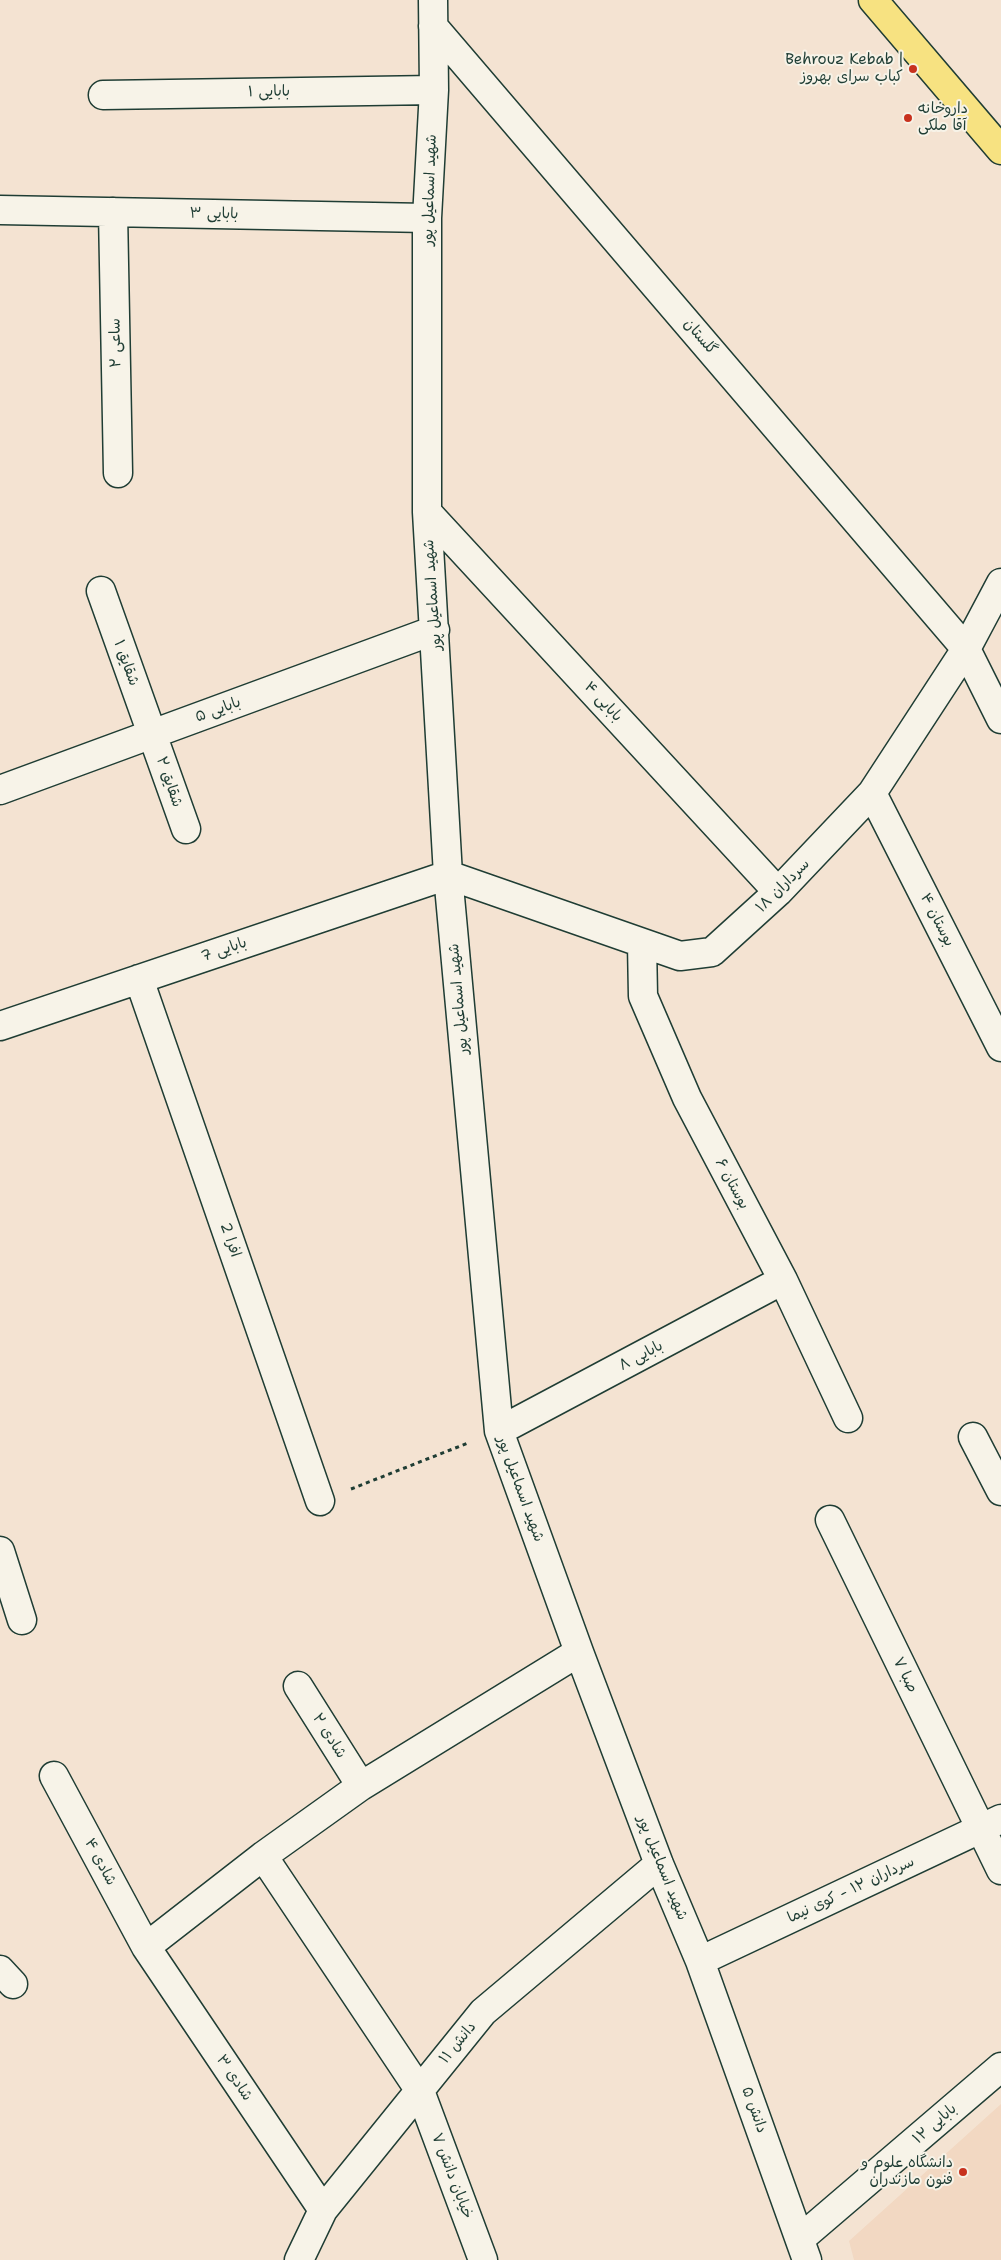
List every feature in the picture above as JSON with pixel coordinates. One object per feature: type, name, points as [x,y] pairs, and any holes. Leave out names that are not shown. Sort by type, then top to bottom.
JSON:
[{"type":"highway","points":[[873,0],[1001,150]]},
{"type":"street","name":"شهید اسماعیل پور","points":[[433,13],[434,90],[427,218],[427,512],[448,875],[499,1431],[579,1652],[659,1864],[700,1961]]},
{"type":"street","name":"گلستان","points":[[433,13],[966,648],[1001,719]]},
{"type":"street","name":"بابایی ۱","points":[[103,95],[434,90]]},
{"type":"street","name":"بابایی ۳","points":[[0,210],[427,218]]},
{"type":"street","name":"ساعی ۲","points":[[114,212],[118,473]]},
{"type":"street","name":"بابایی ۴","points":[[427,512],[778,892]]},
{"type":"street","name":"سرداران ۱۸","points":[[448,875],[680,956],[712,952],[778,892],[872,793],[966,648],[1001,582]]},
{"type":"street","name":"شقایق ۱","points":[[101,591],[152,734]]},
{"type":"street","name":"بابایی ۵","points":[[0,790],[435,630]]},
{"type":"street","name":"شقایق ۲","points":[[152,734],[186,829]]},
{"type":"street","name":"بوستان ۴","points":[[872,793],[1001,1047]]},
{"type":"street","name":"بابایی 7","points":[[0,1026],[448,875]]},
{"type":"street","name":"بوستان ۶","points":[[642,944],[643,996],[687,1098],[783,1280],[848,1418]]},
{"type":"street","name":"افرا 2","points":[[139,979],[320,1501]]},
{"type":"street","name":"بابایی ۸","points":[[499,1431],[783,1280]]},
{"type":"street","points":[[973,1437],[1001,1491]]},
{"type":"street","name":"صبا ۷","points":[[830,1520],[990,1824],[1001,1870]]},
{"type":"street","points":[[0,1551],[22,1620]]},
{"type":"street","points":[[146,1947],[263,1856],[361,1786],[579,1652]]},
{"type":"street","name":"شادی ۲","points":[[298,1686],[361,1786]]},
{"type":"street","name":"شادی ۴","points":[[54,1776],[146,1947]]},
{"type":"street","name":"سرداران ۱۲ - کوی نیما","points":[[700,1961],[990,1824]]},
{"type":"street","name":"خیابان دانش ۷","points":[[263,1856],[420,2091],[483,2260]]},
{"type":"street","name":"دانش ۱۱","points":[[300,2260],[323,2210],[483,2012],[659,1864]]},
{"type":"street","name":"شادی ۳","points":[[146,1947],[323,2210]]},
{"type":"street","name":"دانش ۵","points":[[700,1961],[804,2250]]},
{"type":"street","name":"بابایی ۱۲","points":[[804,2250],[1001,2067]]},
{"type":"path","points":[[320,1501],[499,1431]]},
{"type":"shaded area","name":"دانشگاه علوم و فنون مازندران","points":[[1001,2104],[1001,2260],[854,2260],[849,2241]]},
{"type":"place","name":"Behrouz Kebab | کباب سرای بهروز","points":[[913,69]]},
{"type":"place","name":"داروخانه آقا ملکی","points":[[908,118]]},
{"type":"place","name":"دانشگاه علوم و فنون مازندران","points":[[963,2172]]}]
